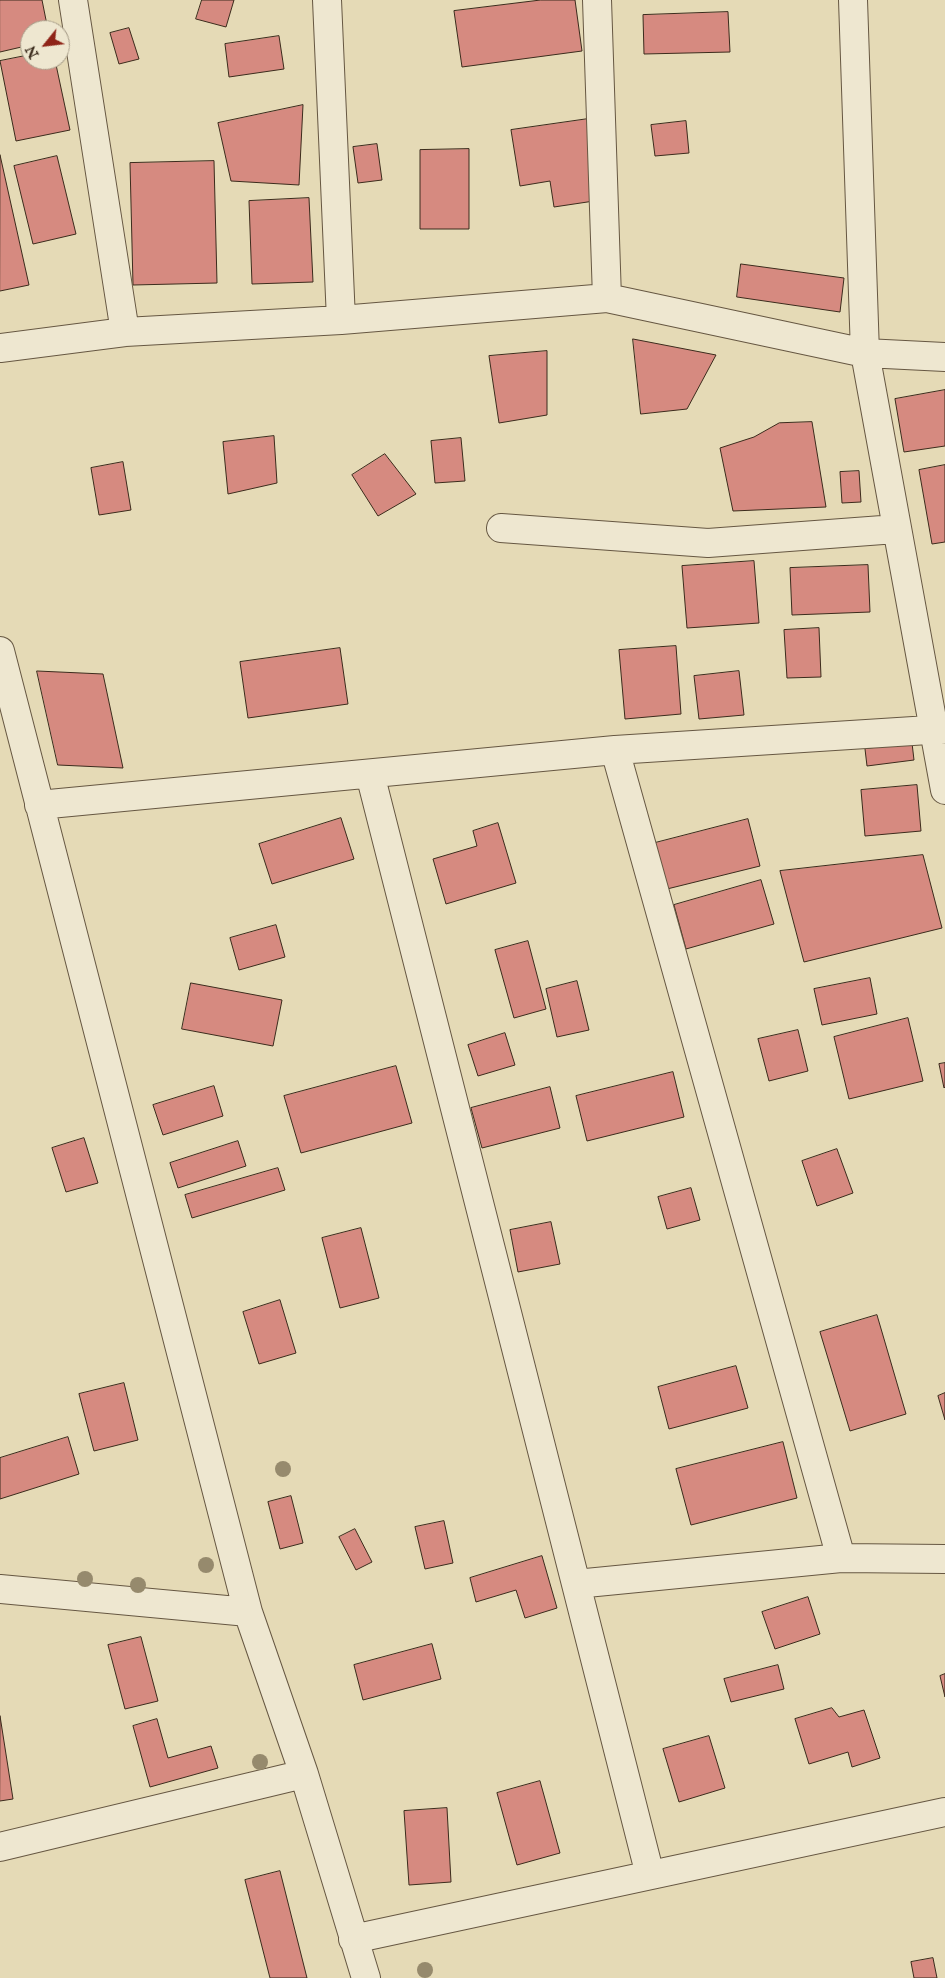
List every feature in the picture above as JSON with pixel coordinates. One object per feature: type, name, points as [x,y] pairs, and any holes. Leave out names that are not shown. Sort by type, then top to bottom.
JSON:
[{"type":"street","points":[[74,0],[125,332]]},
{"type":"street","points":[[327,0],[341,320]]},
{"type":"street","points":[[597,0],[607,298]]},
{"type":"street","points":[[853,0],[865,353],[896,529],[939,729],[945,790]]},
{"type":"street","points":[[0,348],[125,332],[341,320],[607,298],[865,353],[945,357]]},
{"type":"street","points":[[501,528],[708,543],[896,529]]},
{"type":"street","points":[[0,651],[248,1612],[304,1774],[366,1978]]},
{"type":"street","points":[[39,806],[615,750],[939,729]]},
{"type":"street","points":[[615,750],[841,1558]]},
{"type":"street","points":[[370,774],[650,1875]]},
{"type":"street","points":[[576,1584],[841,1558],[945,1559]]},
{"type":"street","points":[[0,1589],[248,1612]]},
{"type":"street","points":[[0,1847],[304,1774]]},
{"type":"street","points":[[353,1939],[945,1812]]},
{"type":"building","points":[[0,0],[42,0],[46,20],[20,20],[20,47],[0,52]]},
{"type":"building","points":[[202,0],[234,0],[226,27],[196,19]]},
{"type":"building","points":[[541,0],[575,0],[582,51],[462,67],[454,11]]},
{"type":"building","points":[[728,12],[730,52],[644,54],[643,15]]},
{"type":"building","points":[[129,28],[139,59],[119,64],[110,33]]},
{"type":"building","points":[[279,36],[284,69],[229,77],[225,44]]},
{"type":"building","points":[[20,57],[20,70],[57,70],[70,130],[16,141],[0,61]]},
{"type":"building","points":[[303,105],[299,185],[231,181],[218,123]]},
{"type":"building","points":[[602,117],[614,198],[554,207],[550,181],[520,186],[511,130]]},
{"type":"building","points":[[686,121],[689,153],[655,156],[651,125]]},
{"type":"building","points":[[377,144],[382,180],[358,183],[353,147]]},
{"type":"building","points":[[469,149],[469,229],[420,229],[420,150]]},
{"type":"building","points":[[0,155],[29,285],[0,291]]},
{"type":"building","points":[[57,156],[76,234],[33,244],[14,166]]},
{"type":"building","points":[[214,161],[217,283],[133,285],[130,163]]},
{"type":"building","points":[[309,198],[313,282],[252,284],[249,201]]},
{"type":"building","points":[[741,264],[844,278],[840,312],[737,297]]},
{"type":"building","points":[[633,339],[716,355],[687,409],[641,414]]},
{"type":"building","points":[[547,351],[547,415],[499,423],[489,356]]},
{"type":"building","points":[[945,390],[945,446],[904,452],[895,399]]},
{"type":"building","points":[[812,422],[826,507],[733,511],[720,448],[754,437],[779,423]]},
{"type":"building","points":[[274,436],[277,483],[228,494],[223,442]]},
{"type":"building","points":[[461,438],[465,481],[435,483],[431,441]]},
{"type":"building","points":[[385,454],[416,494],[378,516],[352,475]]},
{"type":"building","points":[[123,462],[131,510],[99,515],[91,468]]},
{"type":"building","points":[[945,465],[945,542],[932,544],[919,470]]},
{"type":"building","points":[[859,471],[861,502],[842,503],[840,472]]},
{"type":"building","points":[[754,561],[759,623],[687,628],[682,566]]},
{"type":"building","points":[[868,565],[870,612],[792,615],[790,568]]},
{"type":"building","points":[[819,628],[821,677],[787,678],[784,630]]},
{"type":"building","points":[[676,646],[681,714],[625,719],[619,650]]},
{"type":"building","points":[[340,648],[348,704],[248,718],[240,662]]},
{"type":"building","points":[[37,671],[103,674],[123,768],[58,765]]},
{"type":"building","points":[[739,671],[744,715],[699,719],[694,676]]},
{"type":"building","points":[[912,743],[914,760],[867,766],[865,749]]},
{"type":"building","points":[[917,785],[921,831],[865,836],[861,790]]},
{"type":"building","points":[[341,818],[354,859],[272,884],[259,844]]},
{"type":"building","points":[[748,819],[760,866],[667,889],[655,843]]},
{"type":"building","points":[[498,823],[516,883],[446,904],[433,859],[477,846],[473,831]]},
{"type":"building","points":[[923,855],[942,928],[804,962],[780,871]]},
{"type":"building","points":[[761,880],[774,924],[686,949],[674,905]]},
{"type":"building","points":[[276,925],[285,957],[239,970],[230,938]]},
{"type":"building","points":[[528,941],[546,1009],[514,1018],[495,950]]},
{"type":"building","points":[[870,978],[877,1014],[822,1025],[814,989]]},
{"type":"building","points":[[577,981],[589,1030],[557,1037],[546,989]]},
{"type":"building","points":[[191,983],[282,1000],[273,1046],[182,1029]]},
{"type":"building","points":[[908,1018],[923,1081],[849,1099],[834,1037]]},
{"type":"building","points":[[798,1030],[808,1071],[769,1081],[758,1039]]},
{"type":"building","points":[[505,1033],[515,1065],[478,1076],[468,1045]]},
{"type":"building","points":[[945,1063],[945,1087],[944,1088],[939,1064]]},
{"type":"building","points":[[396,1066],[412,1123],[301,1153],[284,1096]]},
{"type":"building","points":[[673,1072],[684,1117],[587,1141],[576,1096]]},
{"type":"building","points":[[214,1086],[223,1116],[163,1135],[153,1105]]},
{"type":"building","points":[[550,1087],[560,1128],[482,1148],[471,1108]]},
{"type":"building","points":[[84,1138],[98,1183],[66,1192],[52,1148]]},
{"type":"building","points":[[238,1141],[246,1166],[178,1188],[170,1163]]},
{"type":"building","points":[[837,1149],[853,1193],[817,1206],[802,1161]]},
{"type":"building","points":[[278,1168],[285,1190],[192,1218],[185,1195]]},
{"type":"building","points":[[691,1188],[700,1220],[667,1229],[658,1197]]},
{"type":"building","points":[[551,1222],[560,1264],[518,1272],[510,1230]]},
{"type":"building","points":[[361,1228],[379,1298],[340,1308],[322,1238]]},
{"type":"building","points":[[280,1300],[296,1353],[259,1364],[243,1312]]},
{"type":"building","points":[[877,1315],[906,1414],[850,1431],[820,1332]]},
{"type":"building","points":[[736,1366],[748,1408],[669,1429],[658,1387]]},
{"type":"building","points":[[124,1383],[138,1440],[94,1451],[79,1394]]},
{"type":"building","points":[[945,1393],[945,1420],[938,1396]]},
{"type":"building","points":[[68,1437],[79,1474],[0,1499],[0,1458]]},
{"type":"building","points":[[783,1442],[797,1498],[691,1525],[676,1469]]},
{"type":"building","points":[[291,1496],[303,1543],[280,1549],[268,1502]]},
{"type":"building","points":[[444,1521],[453,1563],[425,1569],[415,1527]]},
{"type":"building","points":[[355,1529],[372,1562],[356,1570],[339,1537]]},
{"type":"building","points":[[542,1556],[557,1608],[525,1618],[516,1590],[476,1602],[470,1578]]},
{"type":"building","points":[[808,1597],[820,1634],[775,1649],[762,1612]]},
{"type":"building","points":[[141,1637],[158,1701],[125,1709],[108,1645]]},
{"type":"building","points":[[432,1644],[441,1679],[363,1700],[354,1665]]},
{"type":"building","points":[[778,1665],[784,1689],[731,1702],[724,1679]]},
{"type":"building","points":[[945,1674],[945,1697],[940,1676]]},
{"type":"building","points":[[832,1708],[839,1717],[864,1710],[880,1758],[852,1767],[848,1752],[809,1764],[795,1719]]},
{"type":"building","points":[[0,1716],[13,1799],[0,1801]]},
{"type":"building","points":[[157,1719],[168,1758],[211,1746],[218,1768],[150,1787],[133,1726]]},
{"type":"building","points":[[709,1736],[725,1788],[679,1802],[663,1749]]},
{"type":"building","points":[[540,1781],[560,1853],[517,1865],[497,1793]]},
{"type":"building","points":[[447,1808],[451,1882],[409,1885],[404,1811]]},
{"type":"building","points":[[280,1871],[307,1978],[270,1978],[245,1880]]},
{"type":"building","points":[[933,1958],[937,1978],[914,1978],[911,1962]]}]
